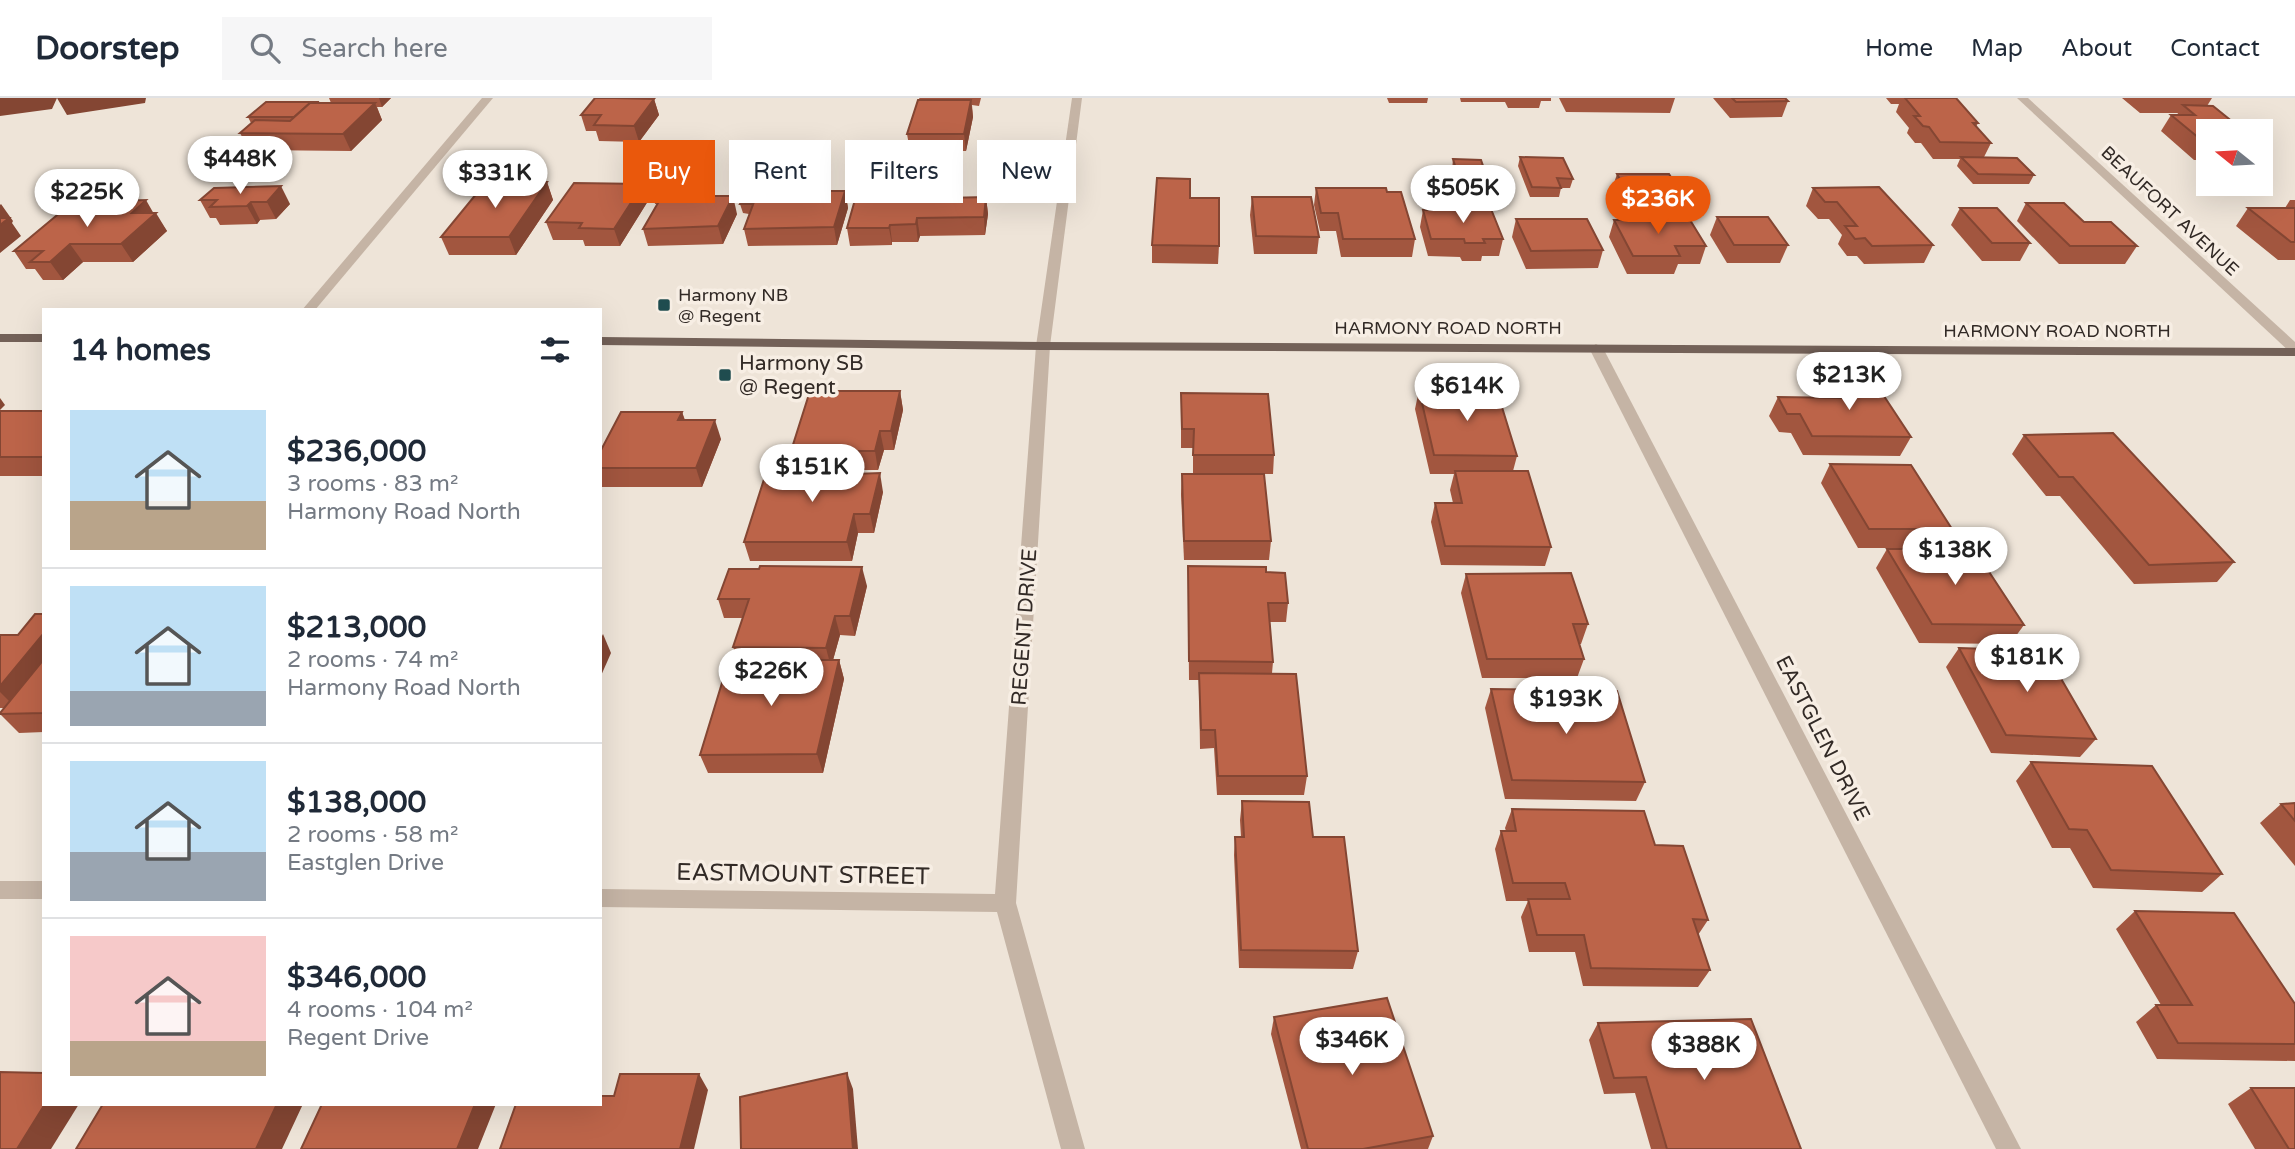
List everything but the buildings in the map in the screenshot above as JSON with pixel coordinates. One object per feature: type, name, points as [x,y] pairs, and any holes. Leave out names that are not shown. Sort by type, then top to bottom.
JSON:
[{"type":"main road","points":[[0,338],[42,338]]},
{"type":"main road","name":"HARMONY ROAD NORTH","points":[[602,341],[1043,346],[2295,350]]},
{"type":"street","points":[[310,308],[488,98]]},
{"type":"street","name":"REGENT DRIVE","points":[[1073,1149],[1005,903],[1043,346],[1077,98]]},
{"type":"street","name":"BEAUFORT AVENUE","points":[[2022,98],[2295,350]]},
{"type":"street","name":"EASTGLEN DRIVE","points":[[1596,348],[2010,1149]]},
{"type":"street","points":[[0,890],[42,890]]},
{"type":"street","name":"EASTMOUNT STREET","points":[[602,898],[1005,903]]},
{"type":"place","name":"Harmony NB @ Regent","points":[[664,305]]},
{"type":"place","name":"Harmony SB @ Regent","points":[[725,375]]}]
